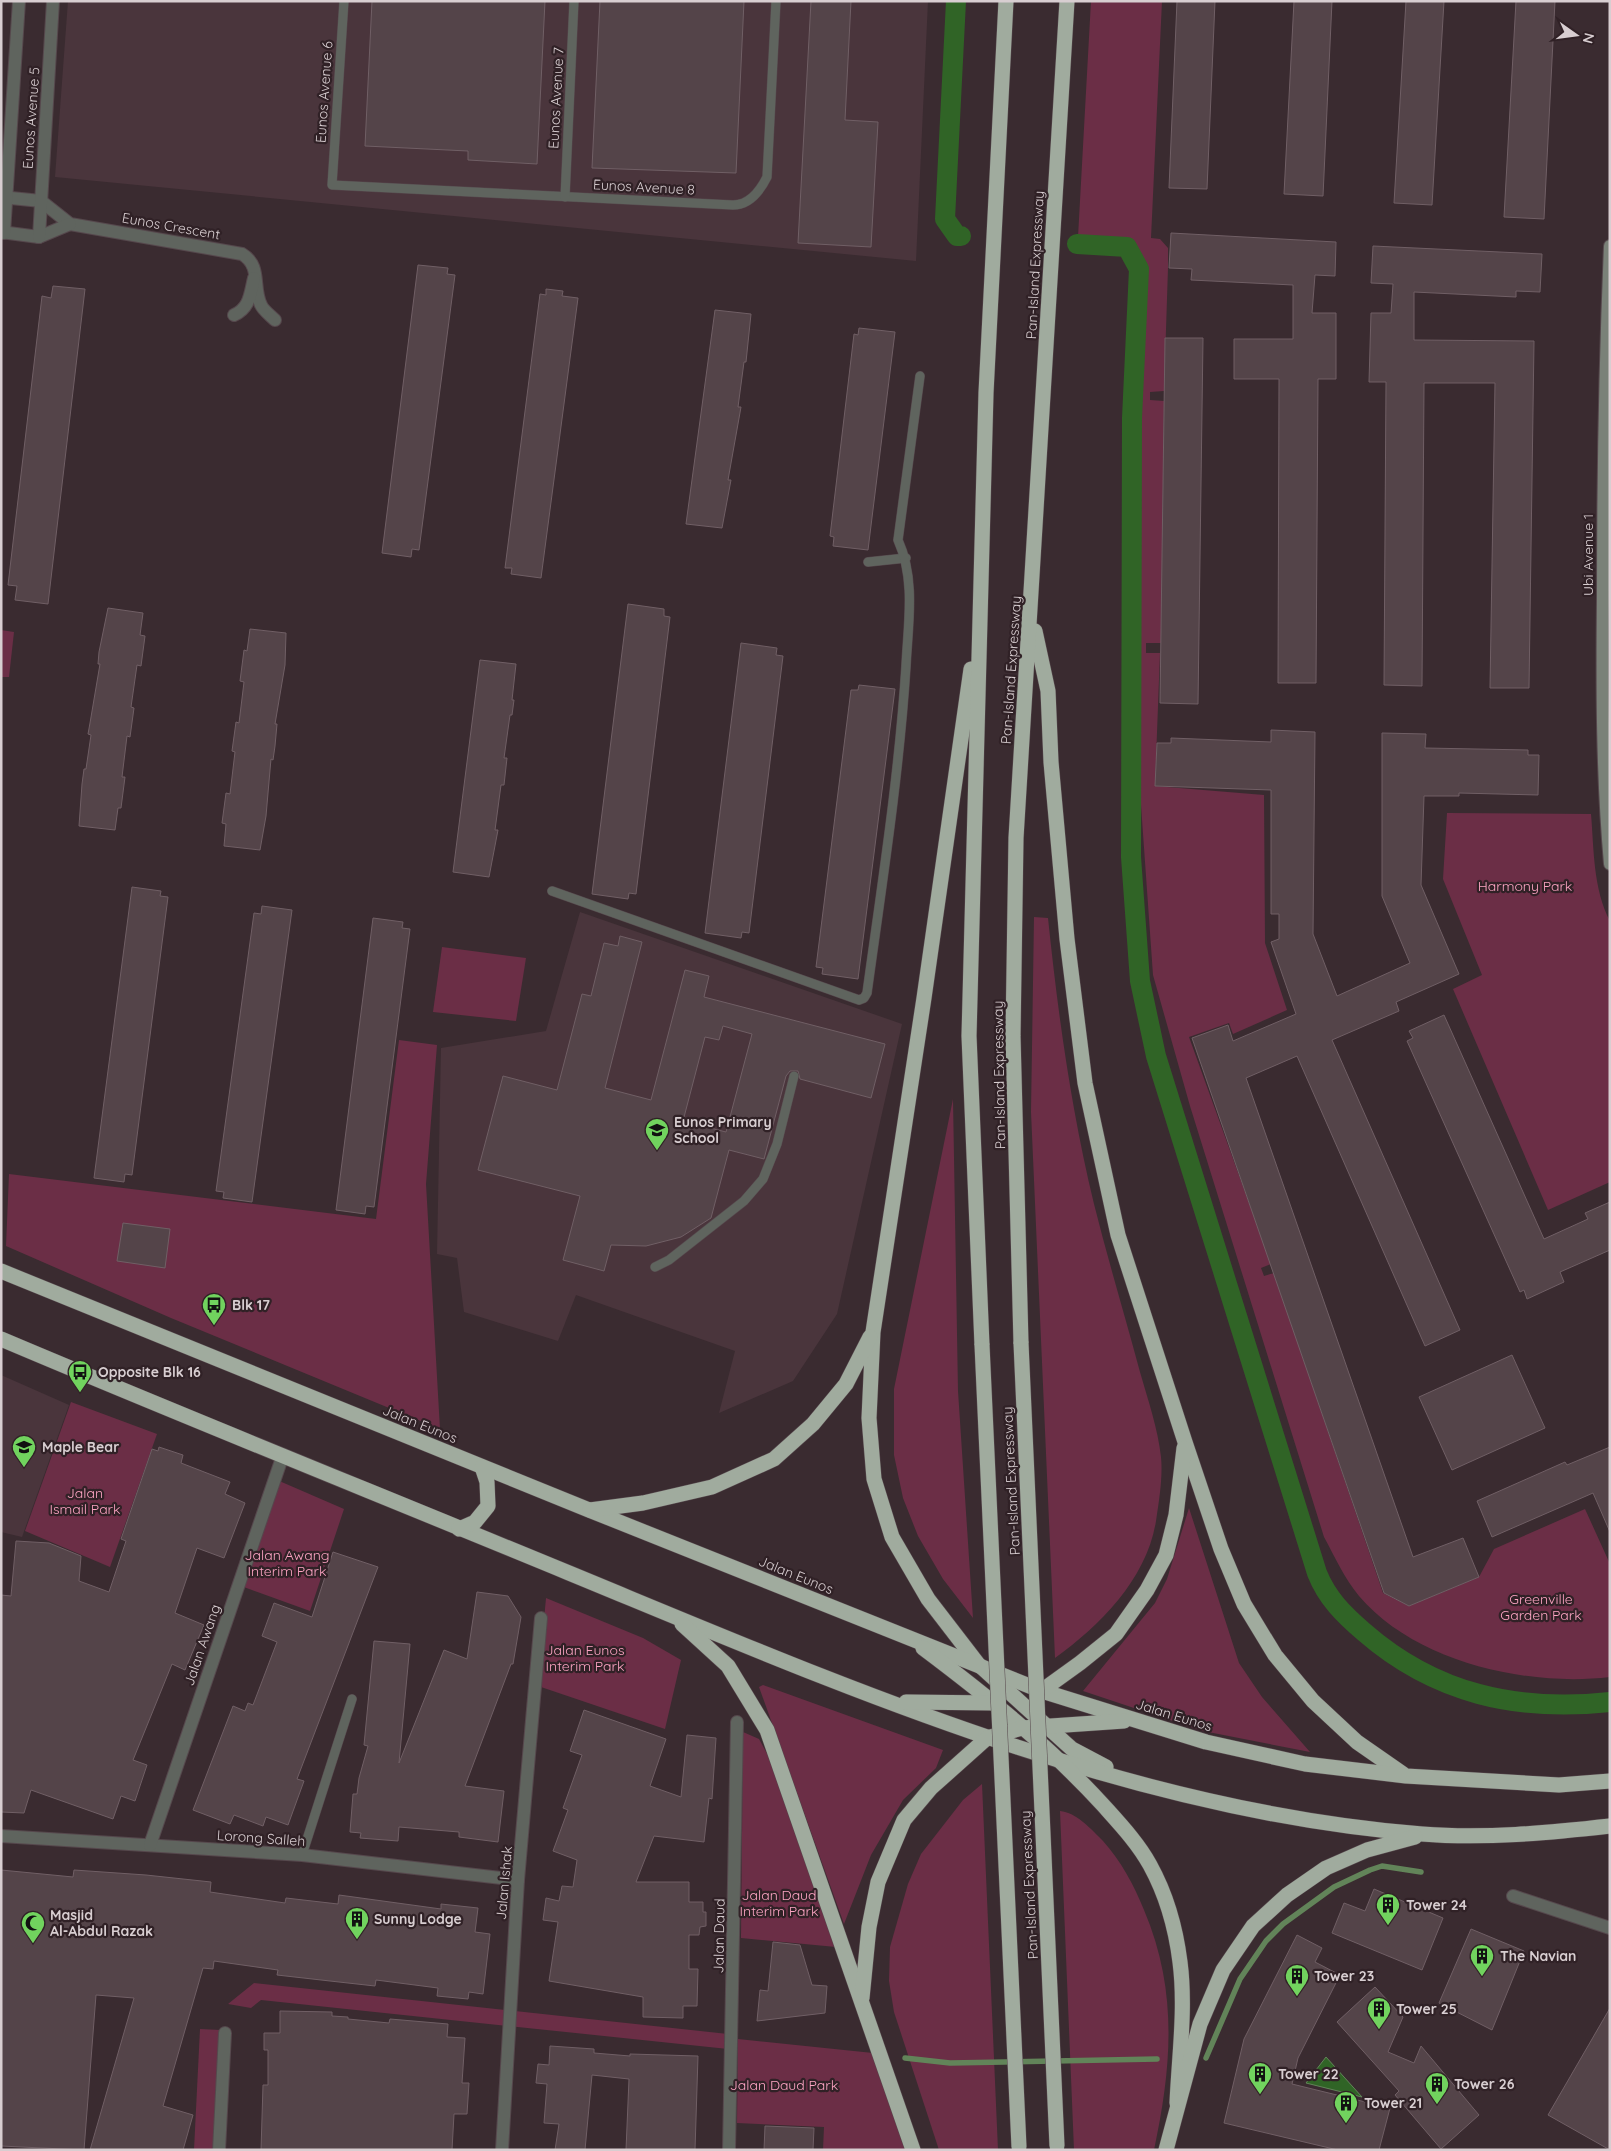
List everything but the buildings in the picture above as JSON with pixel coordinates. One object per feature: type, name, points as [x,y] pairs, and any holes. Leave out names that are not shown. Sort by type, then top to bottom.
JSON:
[{"type":"highway","name":"Pan-Island Expressway","points":[[1006,1],[986,393],[969,1036],[1019,2148]]},
{"type":"highway","name":"Pan-Island Expressway","points":[[1057,2148],[1021,1344],[1013,1036],[1016,838],[1066,1]]},
{"type":"highway","points":[[1031,612],[1048,691],[1051,762],[1067,939],[1085,1083],[1118,1235],[1221,1550],[1244,1604],[1275,1655],[1313,1702],[1357,1742],[1406,1776]]},
{"type":"highway","points":[[980,619],[963,712],[924,998],[873,1332],[870,1418],[874,1479],[892,1537],[928,1599],[978,1664],[1072,1749],[1131,1780]]},
{"type":"highway","name":"Jalan Eunos","points":[[1,1271],[482,1467],[1042,1691],[1206,1742],[1305,1764],[1406,1776],[1560,1785],[1610,1781]]},
{"type":"highway","points":[[589,1510],[643,1503],[712,1487],[774,1459],[813,1424],[846,1384],[873,1332]]},
{"type":"highway","points":[[1,1339],[675,1618],[987,1738],[1192,1796],[1272,1812],[1424,1834],[1544,1833],[1610,1826]]},
{"type":"highway","points":[[894,1702],[993,1704],[1019,1701],[1042,1691],[1116,1634],[1147,1590],[1166,1556],[1176,1516],[1185,1442]]},
{"type":"highway","points":[[459,1529],[475,1522],[488,1506],[487,1482],[482,1467]]},
{"type":"highway","points":[[675,1618],[728,1666],[767,1730],[913,2150]]},
{"type":"highway","points":[[908,1637],[1060,1760],[1124,1829],[1150,1864],[1162,1891],[1180,1963],[1182,2005],[1177,2103]]},
{"type":"highway","points":[[862,2004],[869,1927],[878,1882],[904,1820],[931,1788],[987,1738],[1022,1728],[1046,1725],[1134,1720]]},
{"type":"highway","points":[[1166,2150],[1177,2103],[1200,2024],[1224,1970],[1253,1926],[1287,1894],[1326,1868],[1367,1850],[1424,1834]]},
{"type":"street","name":"Eunos Avenue 5","points":[[2,232],[20,1]]},
{"type":"street","name":"Eunos Avenue 5","points":[[38,237],[53,1]]},
{"type":"street","points":[[4,197],[41,201]]},
{"type":"street","name":"Eunos Crescent","points":[[41,201],[70,224],[234,251],[249,258],[255,274],[260,305],[275,320]]},
{"type":"street","points":[[2,232],[38,237],[70,224]]},
{"type":"street","name":"Ubi Avenue 1","points":[[1610,246],[1604,806],[1610,864]]},
{"type":"street","points":[[234,315],[242,311],[247,305],[255,274]]},
{"type":"street","name":"Jalan Awang","points":[[150,1845],[283,1455]]},
{"type":"street","name":"Jalan Ishak","points":[[502,2150],[518,1880],[541,1618]]},
{"type":"street","name":"Jalan Daud","points":[[729,2150],[737,1722]]},
{"type":"street","name":"Lorong Salleh","points":[[1,1836],[302,1855],[518,1880]]},
{"type":"street","points":[[1513,1896],[1610,1928]]},
{"type":"street","points":[[219,2150],[226,2033]]},
{"type":"lane","name":"Eunos Avenue 6","points":[[332,185],[344,1]]},
{"type":"lane","name":"Eunos Avenue 7","points":[[565,196],[574,1]]},
{"type":"lane","name":"Eunos Avenue 8","points":[[332,185],[738,205],[750,200],[760,191],[767,177],[776,1]]},
{"type":"lane","points":[[552,891],[859,1000],[868,993],[902,743],[910,585],[906,558],[898,540],[920,376]]},
{"type":"lane","points":[[868,562],[906,558]]},
{"type":"lane","points":[[655,1267],[669,1260],[744,1200],[763,1178],[777,1144],[794,1076]]},
{"type":"lane","points":[[302,1855],[352,1699]]},
{"type":"shaded area","points":[[68,1],[928,1],[916,261],[55,177]]},
{"type":"shaded area","name":"Eunos Primary School","points":[[580,912],[902,1024],[837,1314],[793,1381],[719,1413],[735,1351],[576,1295],[558,1341],[464,1312],[457,1258],[437,1254],[441,1048],[546,1031]]},
{"type":"shaded area","name":"Maple Bear","points":[[1,1375],[69,1405],[22,1537],[1,1532]]},
{"type":"shaded area","points":[[1326,2057],[1362,2097],[1306,2083]]},
{"type":"green space","name":"Greenville Garden Park","points":[[1091,1],[1162,1],[1151,238],[1160,239],[1168,248],[1168,268],[1164,391],[1150,392],[1150,400],[1164,401],[1161,643],[1146,643],[1146,653],[1160,653],[1155,786],[1264,795],[1265,943],[1287,1010],[1233,1034],[1229,1023],[1189,1037],[1271,1264],[1261,1268],[1264,1276],[1274,1273],[1383,1593],[1409,1606],[1479,1577],[1494,1549],[1585,1509],[1610,1564],[1610,1677],[1578,1679],[1544,1678],[1474,1665],[1441,1653],[1410,1638],[1382,1619],[1359,1596],[1340,1567],[1324,1537],[1190,1106],[1153,975],[1140,791],[1140,438],[1146,267],[1132,240],[1078,237]]},
{"type":"green space","points":[[1,630],[14,632],[9,677],[1,677]]},
{"type":"green space","name":"Harmony Park","points":[[1447,813],[1591,814],[1597,882],[1604,909],[1610,921],[1610,1182],[1548,1210],[1453,989],[1482,975],[1443,879]]},
{"type":"green space","points":[[1034,917],[1048,918],[1066,1061],[1086,1168],[1105,1246],[1155,1425],[1160,1446],[1161,1465],[1156,1521],[1151,1542],[1143,1562],[1132,1581],[1105,1615],[1089,1631],[1055,1658],[1031,1112]]},
{"type":"green space","points":[[442,947],[526,958],[516,1021],[433,1012]]},
{"type":"green space","points":[[399,1040],[437,1045],[426,1184],[440,1429],[171,1318],[6,1246],[9,1174],[376,1219]]},
{"type":"green space","points":[[953,1099],[958,1391],[973,1618],[943,1579],[918,1536],[903,1498],[894,1455],[894,1389]]},
{"type":"green space","name":"Jalan Ismail Park","points":[[71,1402],[157,1434],[110,1567],[25,1531]]},
{"type":"green space","name":"Jalan Awang Interim Park","points":[[277,1480],[344,1509],[310,1611],[241,1586]]},
{"type":"green space","points":[[1189,1508],[1239,1663],[1262,1697],[1310,1752],[1203,1731],[1083,1691],[1155,1603],[1167,1579]]},
{"type":"green space","name":"Jalan Eunos Interim Park","points":[[546,1598],[643,1638],[681,1660],[665,1729],[538,1686]]},
{"type":"green space","points":[[763,1685],[943,1750],[936,1768],[903,1800],[871,1855],[844,1924],[759,1687]]},
{"type":"green space","name":"Jalan Daud Interim Park","points":[[743,1732],[759,1739],[770,1759],[836,1947],[741,1938]]},
{"type":"green space","points":[[982,1784],[998,2150],[939,2150],[894,2012],[889,1981],[890,1947],[908,1884],[921,1854],[963,1800]]},
{"type":"green space","points":[[1060,1811],[1066,1812],[1083,1822],[1103,1841],[1116,1857],[1136,1891],[1155,1940],[1167,1999],[1168,2058],[1165,2088],[1154,2150],[1074,2150]]},
{"type":"green space","points":[[254,1983],[728,2034],[728,2049],[261,2000],[251,2008],[228,2004]]},
{"type":"green space","points":[[200,2029],[221,2030],[215,2150],[194,2150]]},
{"type":"green space","name":"Jalan Daud Park","points":[[738,2039],[873,2053],[907,2150],[823,2150],[824,2127],[737,2123]]},
{"type":"waterway","points":[[956,1],[945,219],[957,236],[961,236]]},
{"type":"waterway","points":[[1077,244],[1127,247],[1139,269],[1132,418],[1131,857],[1140,981],[1156,1056],[1317,1573],[1336,1605],[1364,1632],[1391,1653],[1419,1670],[1449,1684],[1479,1694],[1510,1701],[1542,1704],[1610,1702]]},
{"type":"waterway","points":[[1206,2058],[1240,1979],[1266,1941],[1283,1924],[1334,1887],[1370,1870],[1382,1866],[1421,1872]]},
{"type":"waterway","points":[[905,2058],[950,2063],[1157,2059]]},
{"type":"place","name":"Eunos Primary School","points":[[657,1151]]},
{"type":"place","name":"Blk 17","points":[[214,1326]]},
{"type":"place","name":"Opposite Blk 16","points":[[80,1393]]},
{"type":"place","name":"Maple Bear","points":[[24,1468]]},
{"type":"place","name":"Tower 24","points":[[1388,1926]]},
{"type":"place","name":"Sunny Lodge","points":[[357,1940]]},
{"type":"place","name":"Masjid Al-Abdul Razak","points":[[33,1944]]},
{"type":"place","name":"The Navian","points":[[1482,1977]]},
{"type":"place","name":"Tower 23","points":[[1297,1997]]},
{"type":"place","name":"Tower 25","points":[[1379,2030]]},
{"type":"place","name":"Tower 22","points":[[1260,2095]]},
{"type":"place","name":"Tower 26","points":[[1437,2105]]},
{"type":"place","name":"Tower 21","points":[[1346,2124]]}]
